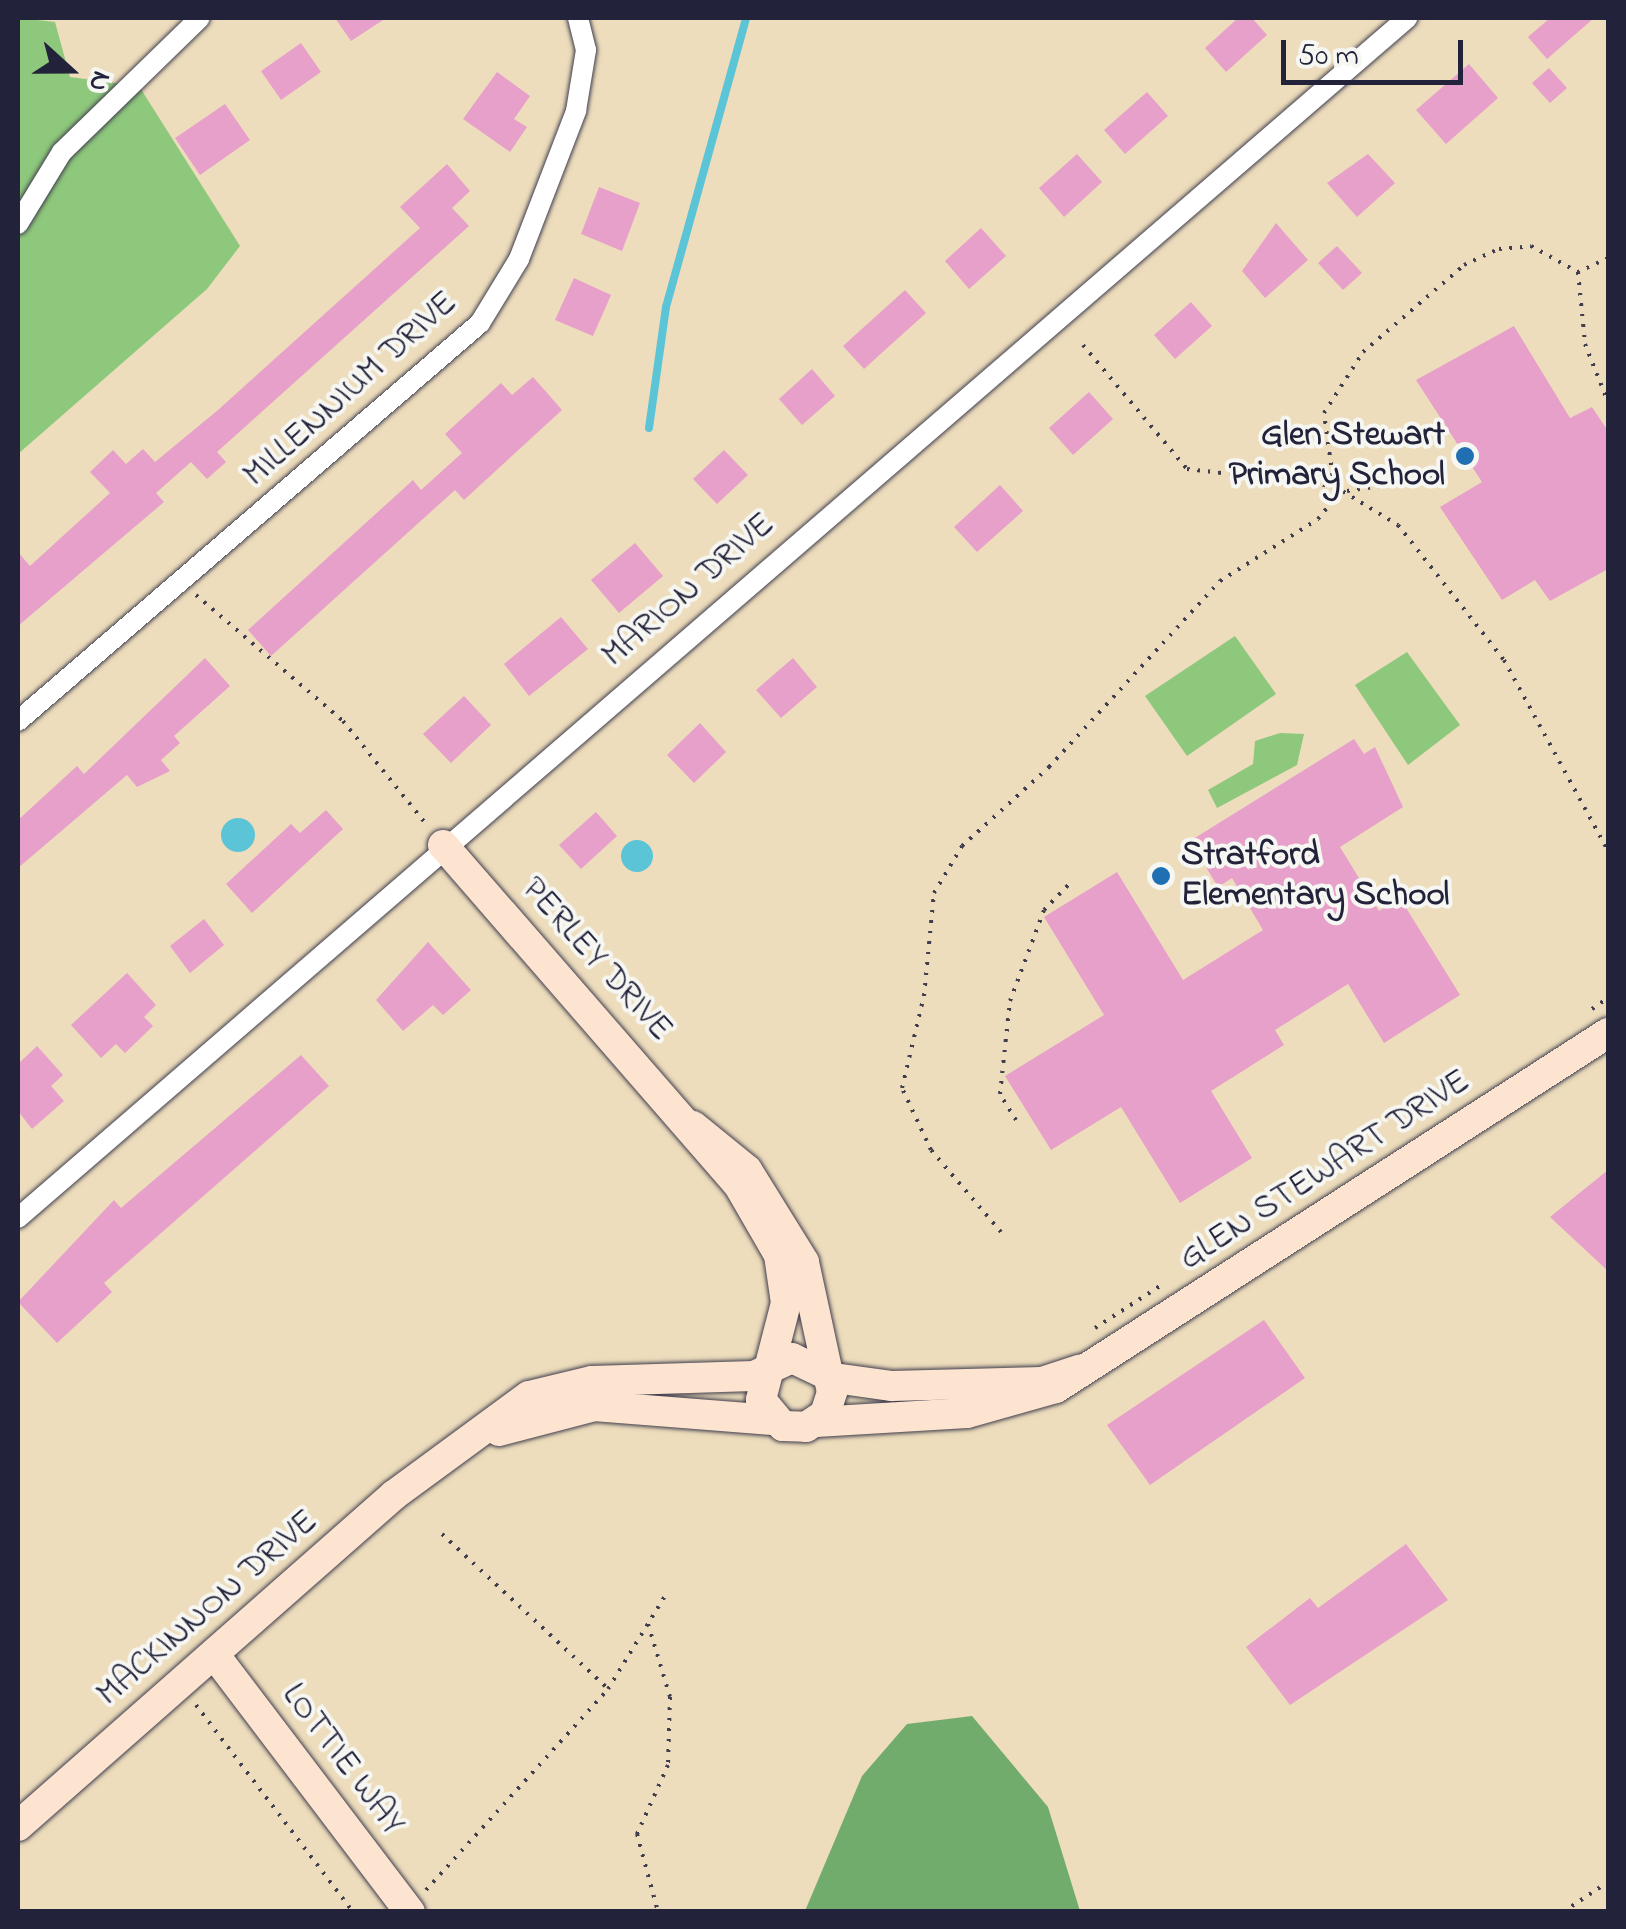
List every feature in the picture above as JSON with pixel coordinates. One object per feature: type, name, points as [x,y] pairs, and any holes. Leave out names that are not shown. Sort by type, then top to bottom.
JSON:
[{"type":"street","points":[[18,224],[62,152],[200,18]]},
{"type":"street","name":"MILLENNIUM DRIVE","points":[[18,720],[480,323],[519,259],[576,111],[586,50],[578,18]]},
{"type":"street","name":"MARION DRIVE","points":[[18,1218],[443,845],[1408,18]]},
{"type":"street","name":"PERLEY DRIVE","points":[[443,845],[693,1126],[779,1255],[783,1338],[766,1369]]},
{"type":"street","name":"GLEN STEWART DRIVE","points":[[816,1422],[967,1413],[1032,1398],[1608,1033]]},
{"type":"street","name":"PERLEY DRIVE","points":[[693,1126],[748,1170],[787,1226],[804,1262],[823,1370]]},
{"type":"street","points":[[792,1358],[823,1370],[832,1392],[816,1422],[794,1428],[772,1420],[761,1400],[766,1369],[792,1358]]},
{"type":"street","name":"MACKINNON DRIVE","points":[[18,1826],[450,1452],[529,1396],[592,1382],[766,1369]]},
{"type":"street","name":"GLEN STEWART DRIVE","points":[[823,1370],[892,1386],[1042,1382],[1080,1370]]},
{"type":"street","name":"MACKINNON DRIVE","points":[[450,1452],[556,1410],[594,1406],[772,1420]]},
{"type":"street","name":"LOTTIE WAY","points":[[214,1654],[414,1906]]},
{"type":"path","points":[[1334,486],[1324,413],[1364,352],[1464,265],[1499,250],[1531,246],[1578,272]]},
{"type":"path","points":[[1578,272],[1608,258]]},
{"type":"path","points":[[1578,272],[1586,344],[1608,402]]},
{"type":"path","points":[[1083,345],[1187,469],[1334,486],[1398,524],[1504,660],[1608,850]]},
{"type":"path","points":[[1000,1232],[931,1150],[902,1088],[924,996],[934,892],[962,846],[1049,767],[1220,580],[1318,519],[1344,490],[1438,477]]},
{"type":"path","points":[[182,581],[343,721],[443,845]]},
{"type":"path","points":[[1016,1120],[1000,1094],[1010,1001],[1044,910],[1068,885]]},
{"type":"path","points":[[442,1534],[608,1689]]},
{"type":"path","points":[[414,1906],[608,1689],[665,1596]]},
{"type":"path","points":[[648,1624],[670,1697],[668,1764],[638,1834],[658,1912]]},
{"type":"path","points":[[180,1684],[353,1912]]},
{"type":"path","points":[[1563,1912],[1608,1882]]},
{"type":"green space","points":[[18,18],[55,22],[70,77],[139,86],[240,246],[207,289],[18,454]]},
{"type":"green space","points":[[1235,636],[1276,694],[1187,756],[1145,696]]},
{"type":"green space","points":[[1407,652],[1460,725],[1408,765],[1355,685]]},
{"type":"green space","points":[[1280,733],[1304,734],[1297,765],[1217,808],[1208,790],[1253,764],[1255,741]]},
{"type":"green space","points":[[972,1716],[1048,1807],[1080,1911],[805,1911],[862,1776],[907,1724]]},
{"type":"water","points":[[238,818],[250,823],[255,835],[250,847],[238,852],[226,847],[221,835],[226,823]]},
{"type":"water","points":[[637,840],[648,845],[653,856],[648,867],[637,872],[626,867],[621,856],[626,845]]},
{"type":"building","points":[[335,18],[386,18],[351,41]]},
{"type":"building","points":[[1238,18],[1252,18],[1267,35],[1226,72],[1205,48]]},
{"type":"building","points":[[1550,18],[1594,18],[1547,59],[1528,37]]},
{"type":"building","points":[[301,43],[321,72],[281,100],[261,71]]},
{"type":"building","points":[[1469,64],[1498,98],[1446,144],[1416,110]]},
{"type":"building","points":[[1549,68],[1567,88],[1550,103],[1532,83]]},
{"type":"building","points":[[497,72],[530,96],[514,119],[527,127],[510,152],[463,119]]},
{"type":"building","points":[[1147,92],[1168,116],[1125,154],[1104,130]]},
{"type":"building","points":[[225,104],[250,140],[200,175],[175,138]]},
{"type":"building","points":[[1077,154],[1102,182],[1064,217],[1039,188]]},
{"type":"building","points":[[1368,154],[1395,183],[1357,217],[1327,183]]},
{"type":"building","points":[[447,164],[470,191],[452,208],[469,226],[217,452],[226,462],[207,479],[191,462],[156,493],[164,502],[18,626],[18,552],[30,566],[110,493],[90,472],[113,450],[126,464],[143,449],[155,462],[218,410],[420,228],[400,207]]},
{"type":"building","points":[[599,187],[640,203],[622,251],[581,234]]},
{"type":"building","points":[[1276,223],[1308,260],[1265,298],[1242,271]]},
{"type":"building","points":[[981,228],[1006,256],[969,289],[945,261]]},
{"type":"building","points":[[1337,246],[1362,273],[1343,290],[1318,263]]},
{"type":"building","points":[[574,278],[611,295],[593,336],[555,320]]},
{"type":"building","points":[[905,290],[926,313],[864,369],[843,346]]},
{"type":"building","points":[[1191,302],[1212,326],[1175,359],[1154,335]]},
{"type":"building","points":[[1514,326],[1570,418],[1592,407],[1608,431],[1608,569],[1550,601],[1535,580],[1502,600],[1440,507],[1482,482],[1416,380]]},
{"type":"building","points":[[812,369],[835,396],[802,425],[779,399]]},
{"type":"building","points":[[533,377],[562,410],[464,500],[455,490],[271,656],[248,630],[413,480],[421,490],[462,453],[445,434],[501,383],[512,395]]},
{"type":"building","points":[[1089,392],[1113,419],[1073,455],[1049,428]]},
{"type":"building","points":[[724,450],[748,475],[717,504],[693,479]]},
{"type":"building","points":[[1000,485],[1023,511],[977,552],[954,527]]},
{"type":"building","points":[[635,543],[663,576],[619,613],[591,580]]},
{"type":"building","points":[[561,617],[588,649],[529,696],[504,664]]},
{"type":"building","points":[[205,658],[230,686],[174,736],[180,743],[161,760],[170,771],[137,787],[127,775],[18,868],[18,820],[77,766],[84,774]]},
{"type":"building","points":[[793,658],[817,687],[781,718],[756,690]]},
{"type":"building","points":[[464,696],[491,725],[451,763],[423,734]]},
{"type":"building","points":[[700,723],[726,752],[694,783],[667,755]]},
{"type":"building","points":[[1354,739],[1364,754],[1375,747],[1403,807],[1340,847],[1379,911],[1400,898],[1460,995],[1384,1043],[1348,984],[1275,1030],[1284,1045],[1211,1091],[1252,1158],[1180,1203],[1121,1107],[1051,1150],[1005,1076],[1104,1015],[1044,917],[1117,872],[1183,980],[1263,930],[1232,878],[1218,887],[1190,841]]},
{"type":"building","points":[[326,810],[343,829],[252,913],[226,884],[291,824],[300,833]]},
{"type":"building","points":[[596,812],[617,836],[581,869],[559,845]]},
{"type":"building","points":[[204,919],[224,945],[190,973],[170,946]]},
{"type":"building","points":[[428,942],[471,990],[443,1015],[433,1005],[403,1031],[376,1000]]},
{"type":"building","points":[[127,973],[156,1005],[144,1017],[153,1026],[125,1053],[116,1044],[101,1058],[71,1025]]},
{"type":"building","points":[[37,1046],[63,1075],[51,1086],[64,1101],[32,1129],[18,1111],[18,1064]]},
{"type":"building","points":[[301,1055],[329,1086],[104,1283],[112,1292],[57,1343],[18,1302],[114,1200],[121,1208]]},
{"type":"building","points":[[1608,1170],[1608,1271],[1550,1217]]},
{"type":"building","points":[[1264,1320],[1305,1378],[1150,1485],[1107,1425]]},
{"type":"building","points":[[1406,1544],[1448,1600],[1290,1705],[1246,1647],[1310,1598],[1318,1608]]},
{"type":"waterway","points":[[649,428],[666,307],[746,18]]},
{"type":"place","name":"Glen Stewart Primary School","points":[[1465,456]]},
{"type":"place","name":"Stratford Elementary School","points":[[1161,876]]}]
